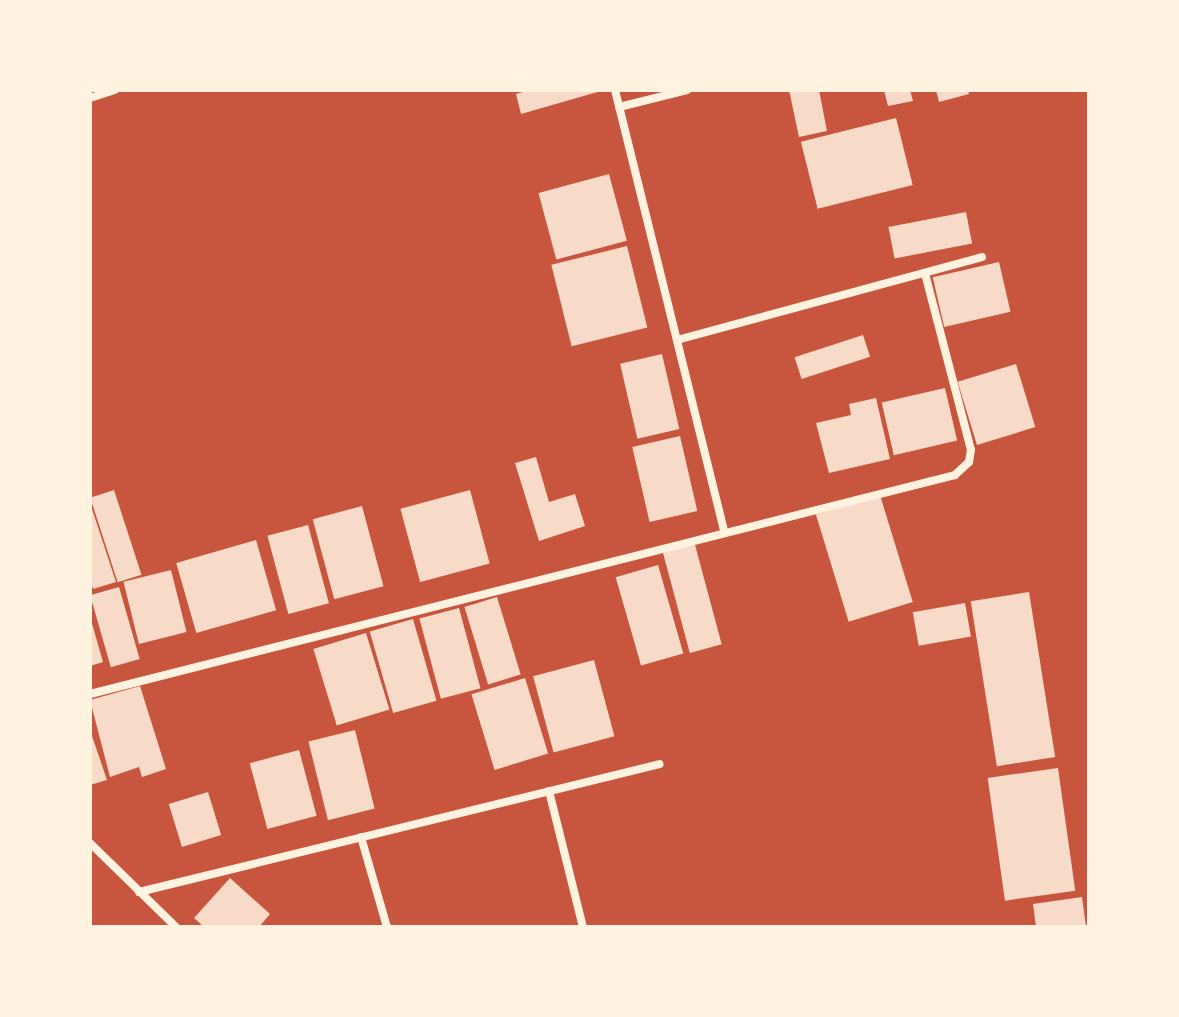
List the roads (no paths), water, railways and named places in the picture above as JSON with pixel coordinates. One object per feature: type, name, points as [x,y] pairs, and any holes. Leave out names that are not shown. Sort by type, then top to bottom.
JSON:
[{"type":"street","points":[[90,98],[115,90]]},
{"type":"street","points":[[615,90],[725,533]]},
{"type":"street","points":[[619,107],[687,90]]},
{"type":"street","points":[[677,340],[982,257]]},
{"type":"street","points":[[90,694],[955,475],[969,462],[971,450],[925,273]]},
{"type":"street","points":[[139,892],[660,764]]},
{"type":"street","points":[[549,791],[583,927]]},
{"type":"street","points":[[361,837],[387,927]]},
{"type":"street","points":[[90,843],[176,927]]}]
